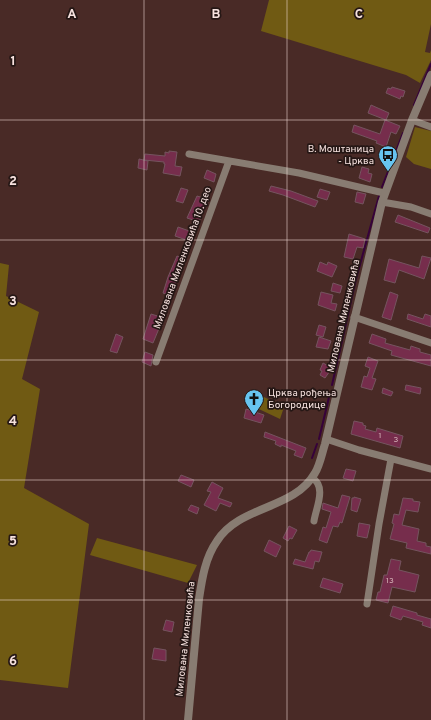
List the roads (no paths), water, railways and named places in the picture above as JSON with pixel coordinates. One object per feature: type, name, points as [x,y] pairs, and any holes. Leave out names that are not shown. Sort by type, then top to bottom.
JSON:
[{"type":"street","name":"Милована Миленковића","points":[[188,720],[196,623],[201,587],[209,557],[216,541],[228,528],[236,522],[289,498],[306,485],[316,472],[326,439],[383,197],[412,120],[431,75]]},
{"type":"street","points":[[412,120],[431,127]]},
{"type":"street","points":[[189,154],[299,173],[383,197],[431,214]]},
{"type":"street","name":"Милована Миленковића 10. део","points":[[156,362],[229,161]]},
{"type":"street","points":[[354,317],[431,344]]},
{"type":"street","points":[[326,439],[391,459],[431,469]]},
{"type":"street","points":[[367,604],[379,524],[391,459]]},
{"type":"street","points":[[312,478],[318,482],[320,488],[314,521]]},
{"type":"waterway","points":[[414,105],[431,64]]},
{"type":"waterway","points":[[382,187],[403,133]]},
{"type":"waterway","points":[[332,385],[356,279],[379,196]]},
{"type":"waterway","points":[[319,439],[330,393]]},
{"type":"waterway","points":[[312,458],[317,444]]},
{"type":"place","name":"В. Моштаница - Црква","points":[[388,172]]},
{"type":"place","name":"Црква рођења Богородице","points":[[254,416]]}]
